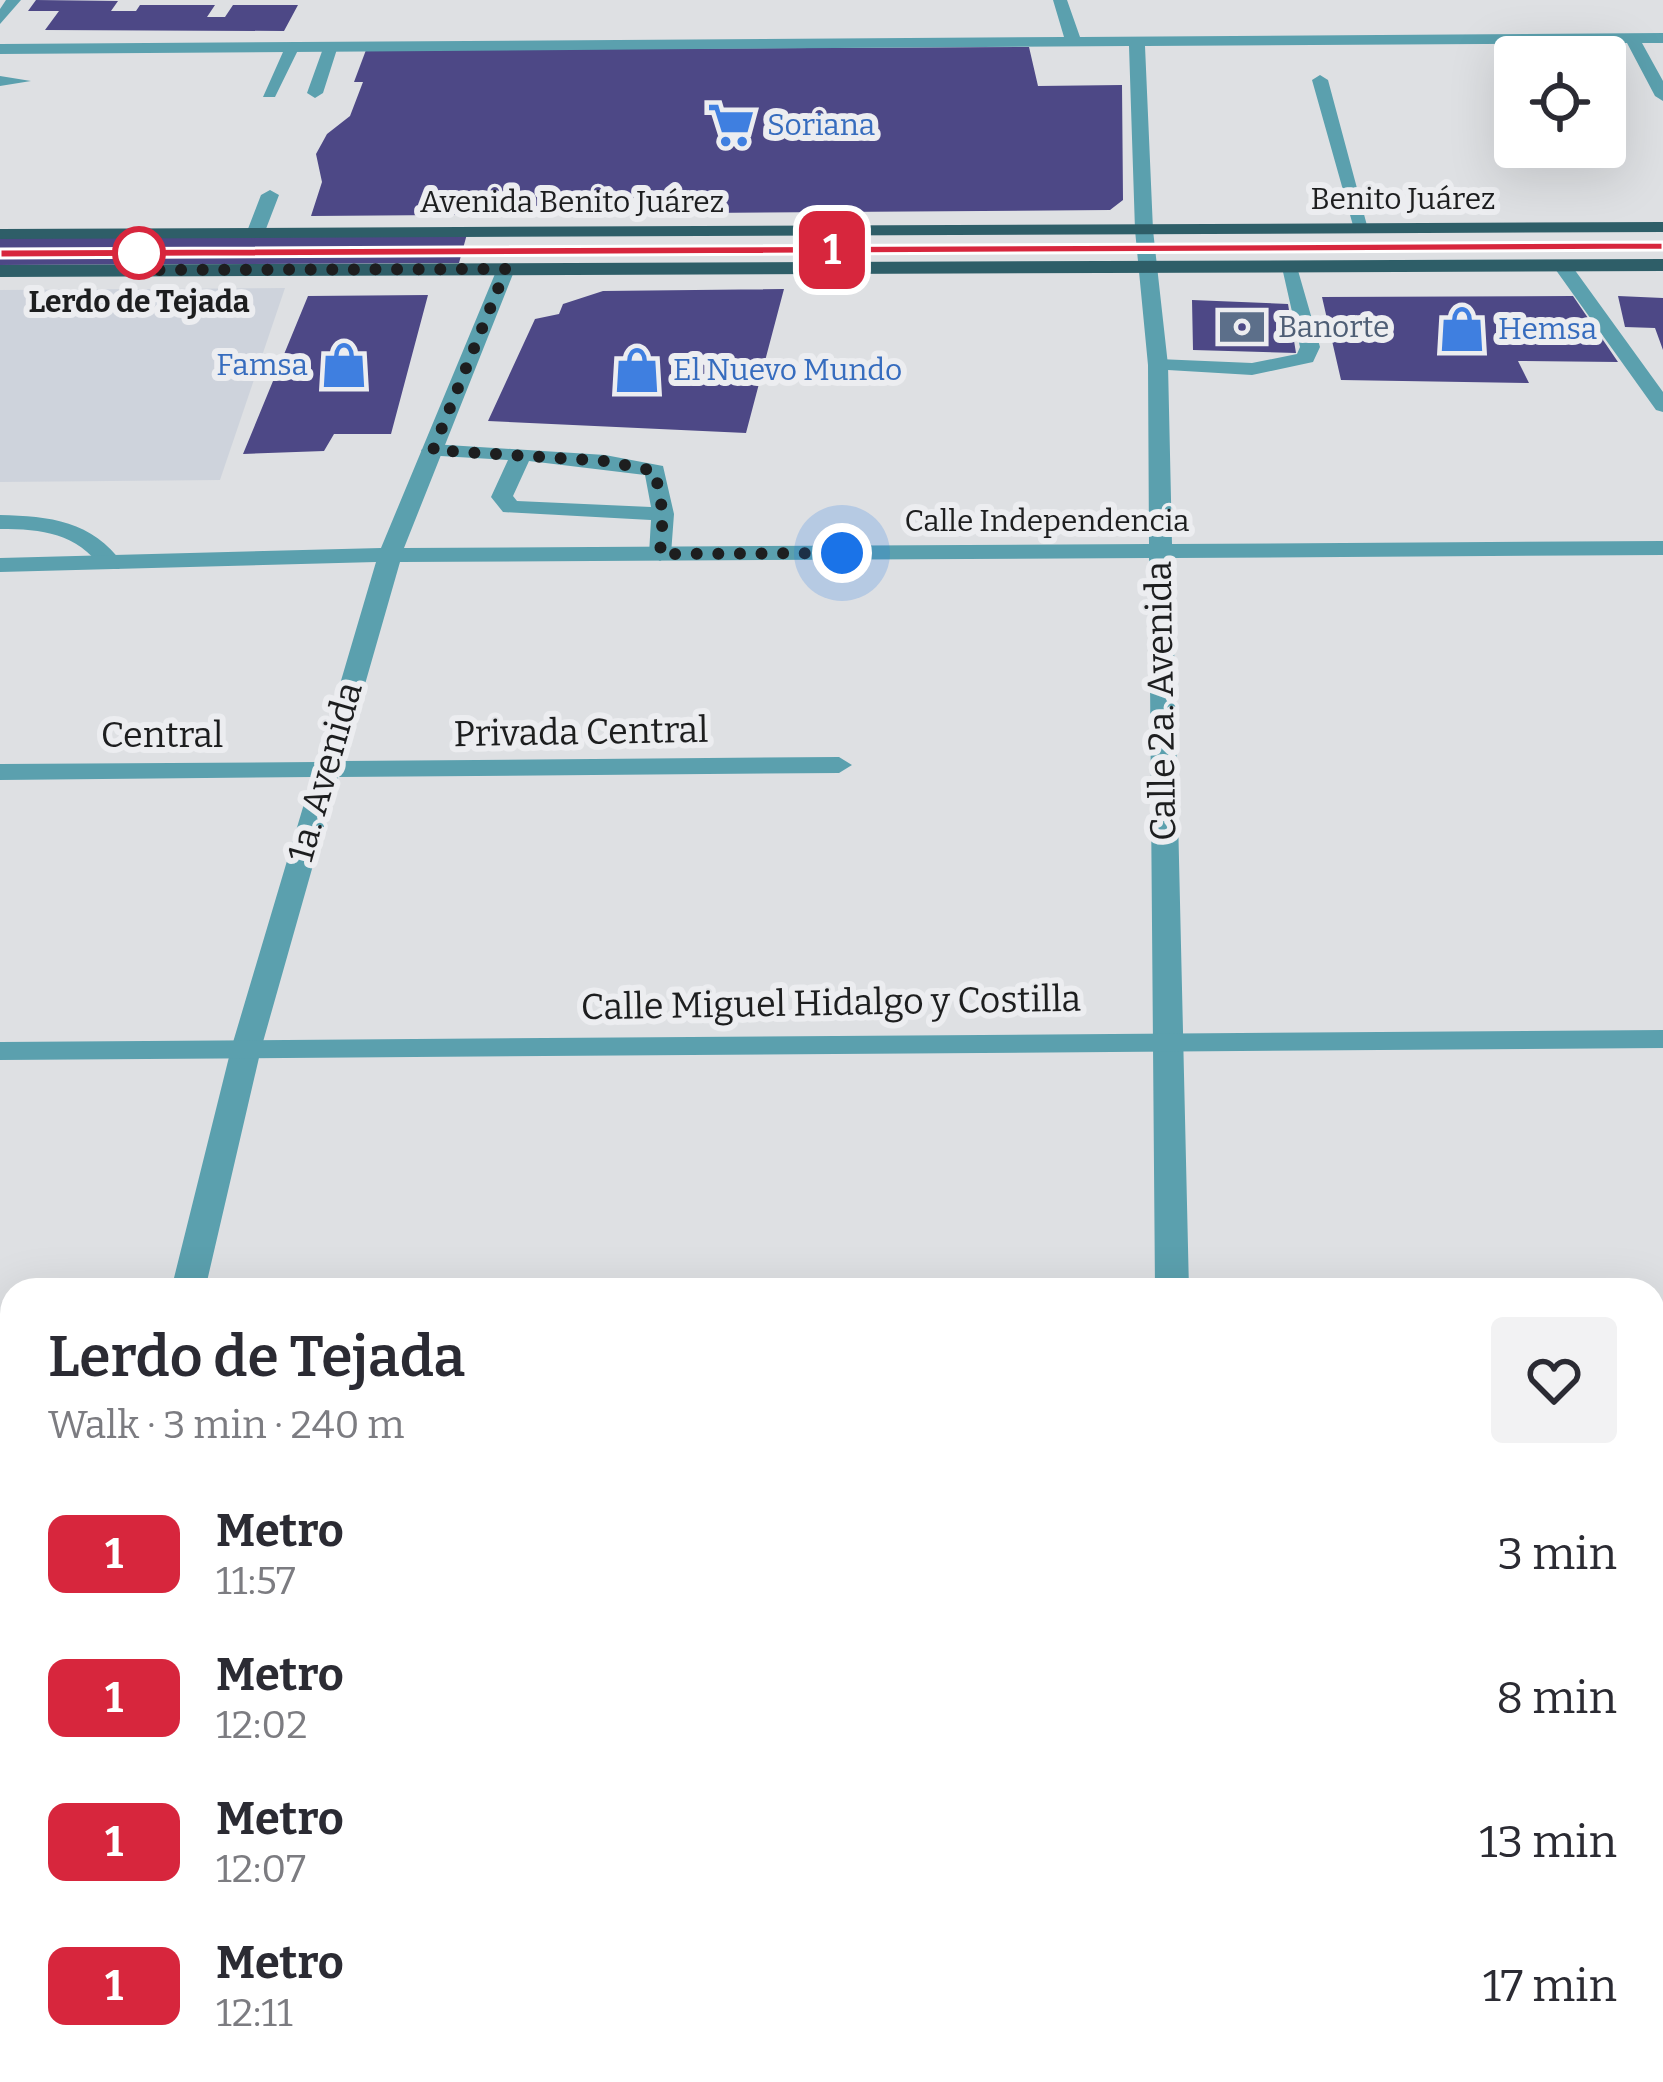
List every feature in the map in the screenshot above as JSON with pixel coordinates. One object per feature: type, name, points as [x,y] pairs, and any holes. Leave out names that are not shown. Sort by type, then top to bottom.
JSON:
[{"type":"main road","name":"Benito Juárez","points":[[1144,230],[1663,227]]},
{"type":"main road","name":"Avenida Benito Juárez","points":[[0,234],[1144,230]]},
{"type":"main road","name":"Avenida Benito Juárez","points":[[0,271],[1663,265]]},
{"type":"street","points":[[0,18],[14,0]]},
{"type":"street","points":[[1060,0],[1073,40]]},
{"type":"street","points":[[1632,38],[1663,96]]},
{"type":"street","points":[[0,49],[1663,38]]},
{"type":"street","name":"Calle 2a. Avenida","points":[[1137,40],[1144,230],[1158,365],[1172,1278]]},
{"type":"street","points":[[269,94],[292,46]]},
{"type":"street","points":[[315,93],[330,46]]},
{"type":"street","points":[[1320,80],[1363,229]]},
{"type":"street","points":[[255,233],[270,195]]},
{"type":"street","points":[[1562,266],[1663,406]]},
{"type":"street","points":[[1158,365],[1289,366],[1306,358],[1310,346],[1288,267]]},
{"type":"street","name":"1a. Avenida","points":[[191,1278],[246,1049],[390,555],[506,269]]},
{"type":"street","points":[[433,450],[605,461],[655,471],[663,514],[660,554]]},
{"type":"street","points":[[521,454],[502,497],[511,507],[663,514]]},
{"type":"street","points":[[0,522],[52,524],[78,532],[98,544],[111,564]]},
{"type":"street","name":"Calle Independencia","points":[[0,565],[390,555],[1663,548]]},
{"type":"street","name":"Privada Central","points":[[324,771],[839,765]]},
{"type":"street","name":"Central","points":[[0,772],[324,771]]},
{"type":"street","name":"Calle Miguel Hidalgo y Costilla","points":[[0,1051],[1663,1039]]},
{"type":"shaded area","points":[[285,288],[220,480],[0,482],[0,290]]},
{"type":"building","points":[[36,0],[118,1],[111,11],[136,11],[140,5],[215,5],[207,17],[225,17],[233,5],[298,5],[284,31],[45,30],[59,11],[28,11]]},
{"type":"building","name":"Soriana","points":[[1029,47],[1038,86],[1122,85],[1123,200],[1110,210],[311,216],[322,182],[316,154],[327,134],[350,116],[363,82],[354,82],[366,50]]},
{"type":"building","points":[[467,234],[459,263],[0,265],[0,236]]},
{"type":"building","name":"El Nuevo Mundo","points":[[784,289],[746,433],[488,421],[535,319],[559,314],[563,304],[603,291]]},
{"type":"building","name":"Famsa","points":[[428,295],[391,434],[334,434],[324,451],[243,454],[308,296]]},
{"type":"building","name":"Hemsa","points":[[1573,296],[1618,362],[1518,361],[1529,383],[1341,380],[1322,297]]},
{"type":"building","points":[[1618,296],[1663,298],[1663,350],[1655,328],[1625,327]]},
{"type":"building","name":"Banorte","points":[[1192,300],[1288,304],[1296,353],[1193,350]]},
{"type":"railway","points":[[244,252],[0,253],[1663,247]]},
{"type":"metro line","name":"1","points":[[0,253],[1663,247]]},
{"type":"place","name":"Soriana","points":[[731,125]]},
{"type":"place","name":"Lerdo de Tejada","points":[[139,253]]},
{"type":"place","name":"Banorte","points":[[1242,327]]},
{"type":"place","name":"Hemsa","points":[[1462,329]]},
{"type":"place","name":"Famsa","points":[[344,365]]},
{"type":"place","name":"El Nuevo Mundo","points":[[637,370]]},
{"type":"route","points":[[139,253],[134,270],[506,269],[433,450],[605,461],[655,471],[663,514],[660,554],[842,553]]}]
